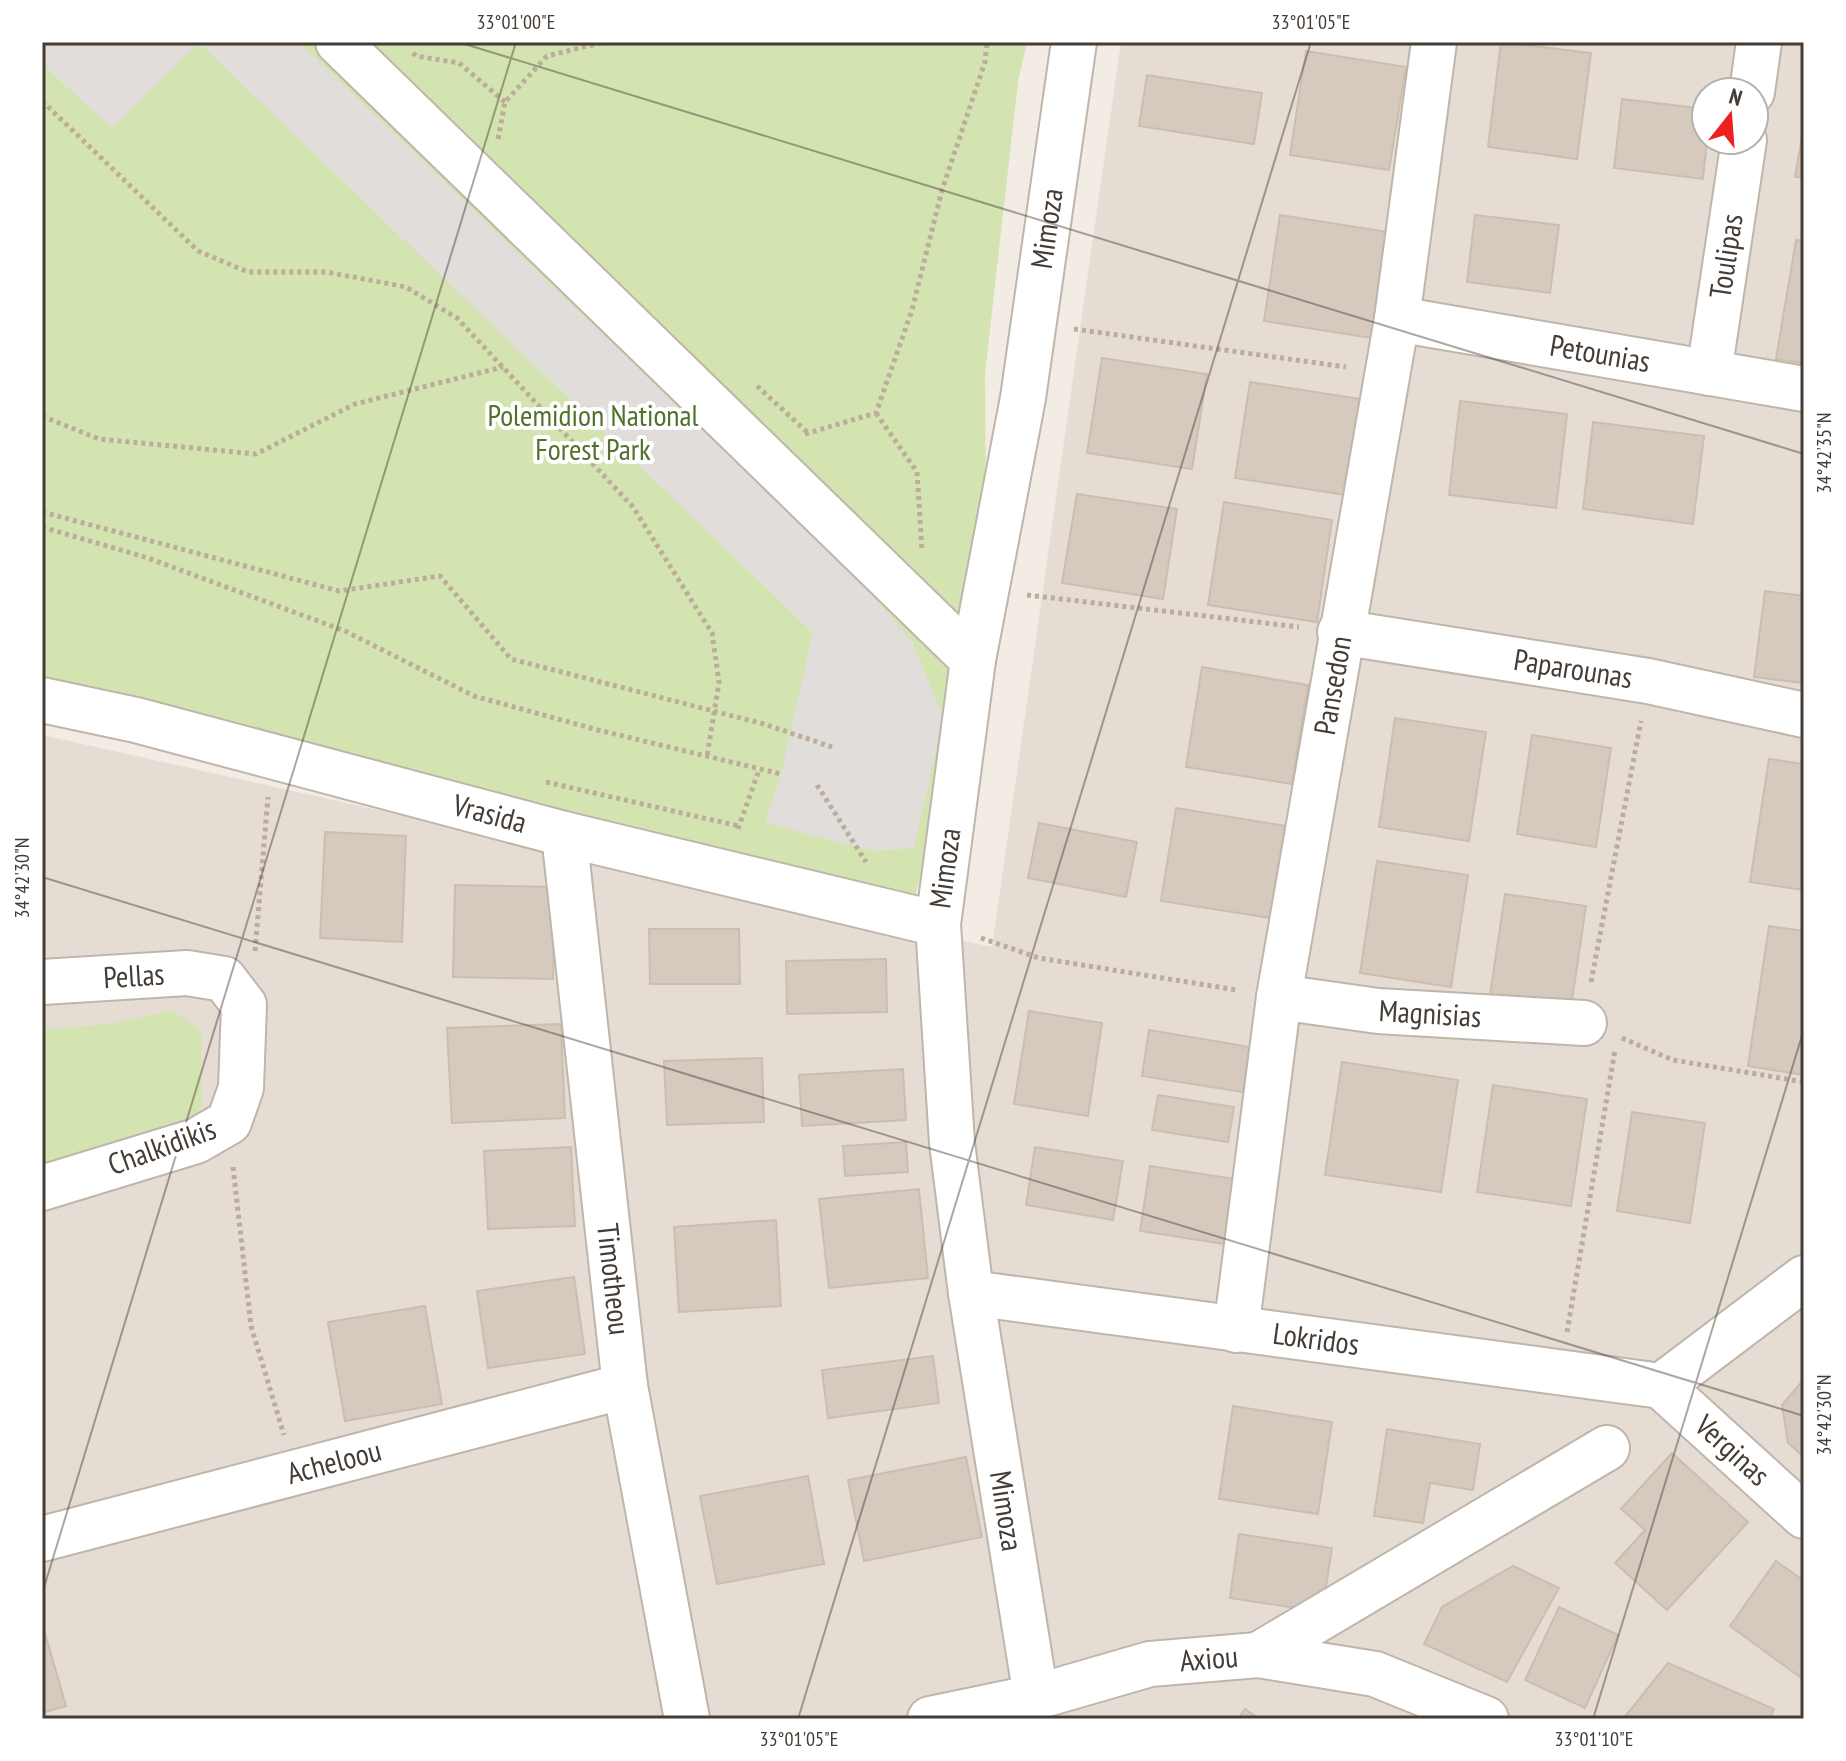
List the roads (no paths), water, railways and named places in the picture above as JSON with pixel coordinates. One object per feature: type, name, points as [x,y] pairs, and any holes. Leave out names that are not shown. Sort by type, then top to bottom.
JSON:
[{"type":"street","points":[[338,42],[973,660]]},
{"type":"street","name":"Mimoza","points":[[1036,1697],[971,1293],[919,919],[1023,398],[1074,42]]},
{"type":"street","name":"Pansedon","points":[[1236,1330],[1279,997],[1340,632],[1397,319],[1434,42]]},
{"type":"street","points":[[1754,76],[1759,42]]},
{"type":"street","name":"Toulipas","points":[[1709,373],[1742,156]]},
{"type":"street","name":"Petounias","points":[[1397,319],[1804,389]]},
{"type":"street","name":"Paparounas","points":[[1340,632],[1648,681],[1804,715]]},
{"type":"street","name":"Vrasida","points":[[42,700],[136,720],[564,834],[919,919]]},
{"type":"street","name":"Timotheou","points":[[564,834],[625,1386],[687,1719]]},
{"type":"street","name":"Pellas","points":[[42,982],[187,973],[224,979]]},
{"type":"street","name":"Chalkidikis","points":[[42,1188],[196,1141],[229,1122],[241,1088],[244,1005],[224,979]]},
{"type":"street","name":"Magnisias","points":[[1279,997],[1378,1011],[1584,1023]]},
{"type":"street","points":[[1661,1386],[1804,1278]]},
{"type":"street","name":"Lokridos","points":[[971,1293],[1661,1386]]},
{"type":"street","name":"Acheloou","points":[[42,1539],[625,1386]]},
{"type":"street","name":"Verginas","points":[[1661,1386],[1804,1516]]},
{"type":"street","points":[[1258,1655],[1607,1448]]},
{"type":"street","name":"Axiou","points":[[930,1719],[1036,1697],[1150,1664],[1258,1655],[1375,1674],[1486,1719]]},
{"type":"park label","name":"Polemidion National Forest Park","points":[[593,433]]}]
